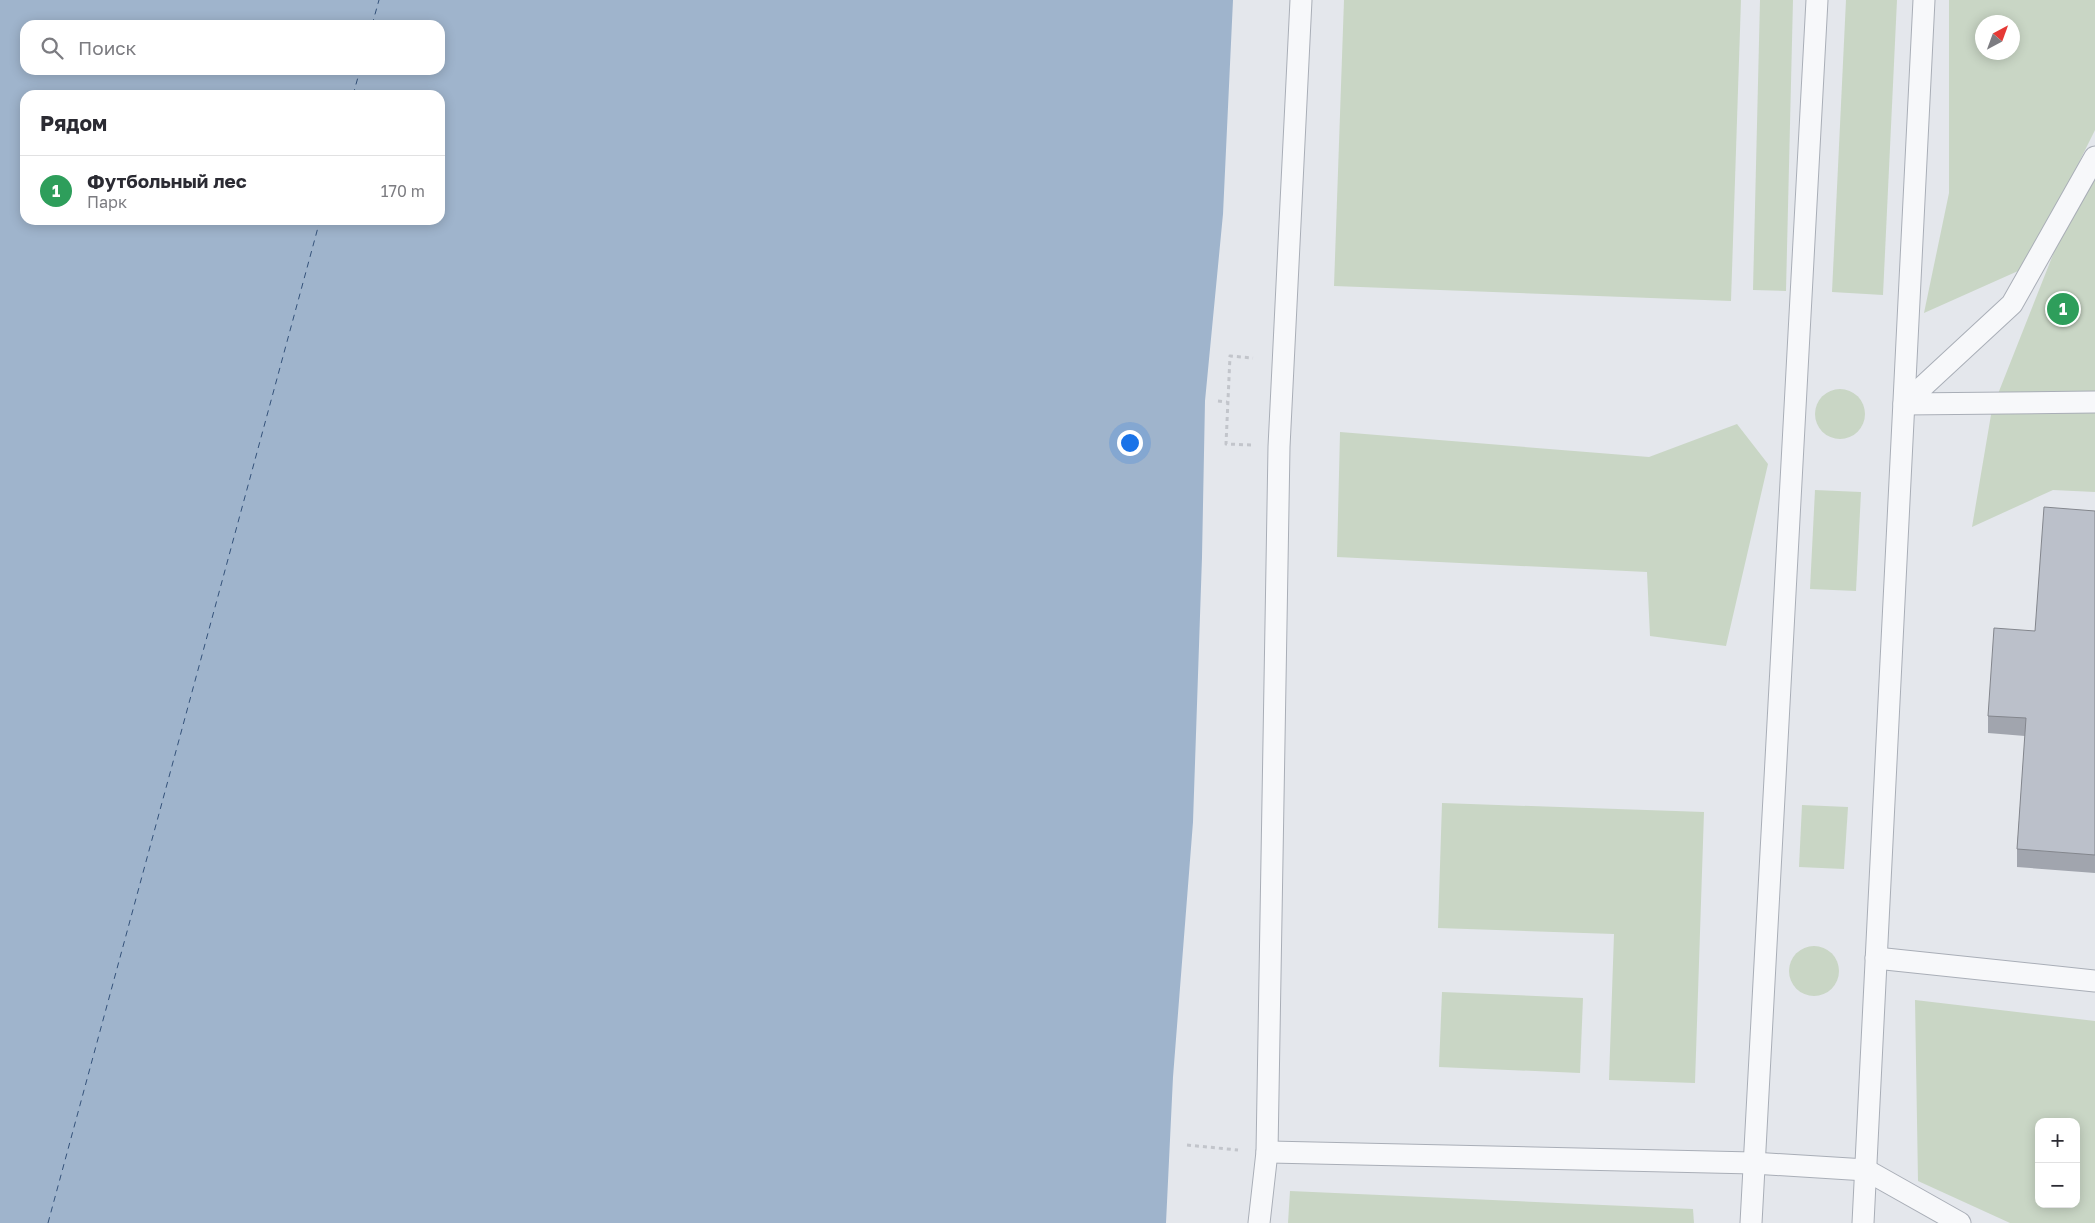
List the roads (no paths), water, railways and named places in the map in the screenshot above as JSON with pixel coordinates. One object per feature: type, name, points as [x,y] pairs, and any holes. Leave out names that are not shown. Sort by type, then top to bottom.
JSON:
[{"type":"street","points":[[1260,1223],[1267,1152],[1279,447],[1301,0]]},
{"type":"street","points":[[1751,1223],[1817,0]]},
{"type":"street","points":[[1863,1223],[1924,0]]},
{"type":"street","points":[[1904,404],[2012,304],[2095,157]]},
{"type":"street","points":[[1904,404],[2095,402]]},
{"type":"street","points":[[1876,958],[2095,981]]},
{"type":"street","points":[[1267,1152],[1753,1163],[1866,1170],[1960,1223]]},
{"type":"water","points":[[0,0],[1233,0],[1223,214],[1205,401],[1193,822],[1173,1077],[1166,1223],[0,1223]]},
{"type":"place","name":"Футбольный лес","points":[[2063,309]]}]
